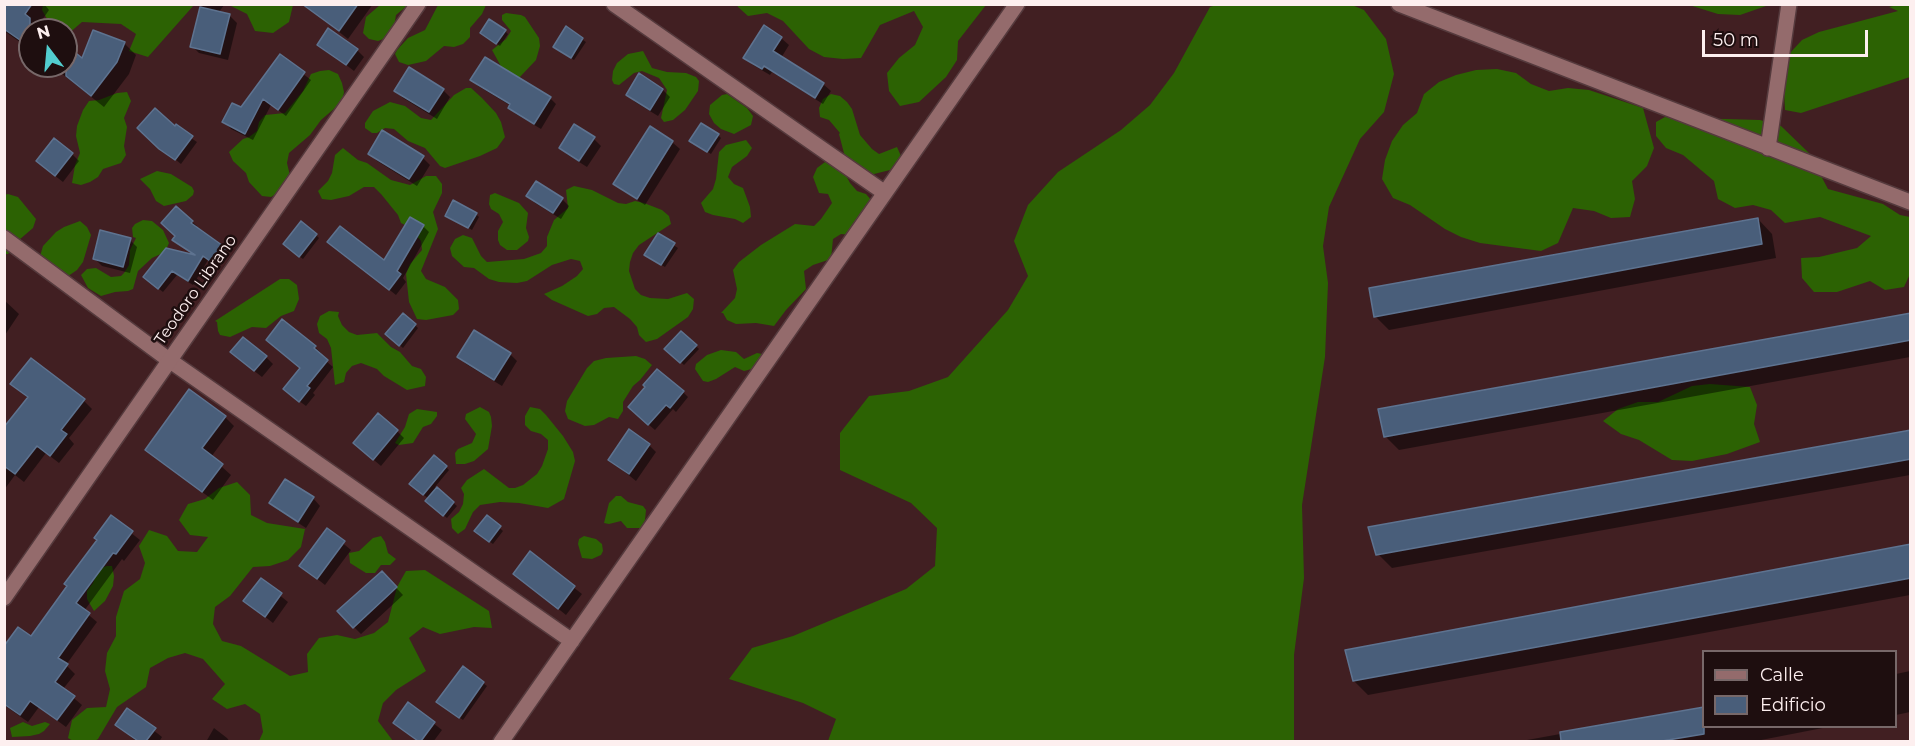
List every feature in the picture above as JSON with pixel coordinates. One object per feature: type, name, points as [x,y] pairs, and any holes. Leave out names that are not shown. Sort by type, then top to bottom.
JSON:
[{"type":"street","name":"Teodoro Librano","points":[[4,598],[418,4]]},
{"type":"street","points":[[614,4],[885,193]]},
{"type":"street","points":[[501,741],[1017,4]]},
{"type":"street","points":[[1399,4],[1911,202]]},
{"type":"street","points":[[1768,148],[1789,4]]},
{"type":"street","points":[[4,238],[169,360],[572,641]]},
{"type":"green space","points":[[43,4],[194,4],[148,57],[129,51],[136,34],[121,24],[82,22],[78,25],[78,18],[46,18],[42,10]]},
{"type":"green space","points":[[737,4],[986,5],[958,41],[957,60],[946,77],[919,102],[900,106],[889,91],[887,73],[899,58],[915,45],[923,27],[914,11],[880,25],[861,58],[843,59],[824,57],[809,49],[783,21],[767,13],[748,16]]},
{"type":"green space","points":[[229,5],[293,5],[289,22],[273,33],[255,31],[247,14]]},
{"type":"green space","points":[[380,5],[408,5],[396,15],[393,33],[378,41],[369,39],[363,33],[366,17]]},
{"type":"green space","points":[[438,5],[486,5],[482,14],[470,28],[470,37],[463,44],[454,47],[444,46],[426,61],[408,65],[399,62],[395,54],[397,50],[408,38],[425,30]]},
{"type":"green space","points":[[1216,5],[1352,5],[1364,10],[1386,39],[1394,74],[1384,112],[1360,139],[1329,207],[1323,246],[1328,283],[1325,357],[1302,505],[1304,578],[1294,655],[1294,741],[828,741],[836,719],[803,703],[729,679],[752,648],[793,636],[906,589],[935,566],[937,528],[911,503],[840,470],[840,433],[869,396],[909,391],[948,377],[1008,310],[1028,276],[1014,241],[1028,205],[1058,172],[1121,130],[1150,105],[1174,73],[1210,7]]},
{"type":"green space","points":[[1689,5],[1769,5],[1740,15],[1718,14]]},
{"type":"green space","points":[[1910,5],[1910,77],[1801,113],[1785,110],[1783,73],[1789,54],[1802,40],[1819,32],[1898,11],[1889,7]]},
{"type":"green space","points":[[506,13],[525,17],[539,38],[540,46],[536,60],[519,78],[503,70],[492,50],[506,39],[511,31],[502,20],[502,15]]},
{"type":"green space","points":[[643,51],[652,68],[686,73],[696,77],[699,81],[698,91],[685,110],[673,120],[664,122],[661,118],[667,90],[659,78],[642,71],[634,73],[619,85],[614,84],[612,80],[617,63],[628,54]]},
{"type":"green space","points":[[1497,69],[1516,73],[1531,84],[1549,91],[1568,88],[1589,90],[1643,108],[1654,148],[1647,166],[1632,181],[1635,199],[1630,217],[1611,218],[1594,211],[1573,208],[1558,243],[1541,251],[1480,243],[1461,237],[1410,205],[1393,198],[1382,179],[1385,160],[1392,141],[1403,125],[1417,113],[1424,94],[1439,82],[1456,75],[1476,70]]},
{"type":"green space","points":[[329,70],[338,74],[342,83],[344,92],[342,102],[289,153],[287,163],[291,180],[286,188],[271,197],[262,196],[249,182],[246,173],[233,161],[229,152],[243,139],[257,131],[259,122],[265,115],[285,113],[303,91],[311,74]]},
{"type":"green space","points":[[466,88],[471,88],[496,113],[505,137],[497,148],[480,156],[445,168],[440,166],[425,148],[408,141],[394,129],[385,128],[372,133],[365,128],[365,123],[373,111],[390,102],[405,106],[421,118],[431,120],[454,95]]},
{"type":"green space","points":[[127,92],[131,101],[124,118],[127,127],[124,146],[126,155],[121,163],[103,169],[98,177],[90,182],[81,185],[72,183],[80,153],[76,136],[77,126],[83,110],[89,101]]},
{"type":"green space","points":[[727,94],[747,108],[753,116],[751,125],[734,134],[721,129],[709,114],[710,105],[722,95]]},
{"type":"green space","points":[[831,94],[840,96],[847,102],[852,109],[860,135],[872,149],[879,154],[897,147],[901,156],[890,170],[870,175],[846,161],[840,133],[829,120],[820,117],[819,108],[823,99]]},
{"type":"green space","points":[[1665,117],[1685,119],[1690,125],[1690,118],[1760,120],[1781,126],[1809,153],[1828,189],[1883,204],[1900,215],[1910,217],[1910,274],[1904,287],[1885,290],[1870,281],[1837,292],[1814,292],[1802,278],[1801,258],[1819,257],[1857,248],[1871,236],[1820,217],[1785,223],[1771,210],[1753,205],[1735,208],[1718,199],[1714,181],[1683,155],[1666,148],[1656,136],[1656,122]]},
{"type":"green space","points":[[746,140],[752,148],[747,156],[732,167],[728,177],[734,184],[743,188],[750,207],[751,217],[743,223],[705,212],[701,203],[713,189],[719,152],[726,145]]},
{"type":"green space","points":[[343,148],[391,180],[410,185],[426,176],[436,176],[442,184],[442,193],[433,212],[438,229],[421,271],[426,279],[445,287],[458,300],[459,309],[453,315],[426,320],[417,319],[409,302],[406,274],[410,264],[422,250],[421,241],[409,227],[401,223],[398,215],[374,187],[364,187],[349,196],[331,200],[322,199],[318,191],[328,181],[335,155]]},
{"type":"green space","points":[[834,160],[841,166],[857,191],[866,194],[872,201],[851,235],[841,234],[833,239],[831,259],[813,265],[804,271],[806,289],[774,326],[756,323],[736,324],[727,320],[721,313],[735,298],[737,289],[733,270],[739,262],[761,245],[795,224],[814,226],[821,219],[832,203],[828,194],[819,193],[813,177],[817,168],[825,162]]},
{"type":"green space","points":[[157,171],[171,174],[192,187],[193,195],[186,201],[164,206],[156,201],[150,189],[140,179]]},
{"type":"green space","points":[[574,186],[592,190],[618,203],[626,204],[635,201],[644,203],[662,210],[669,216],[671,224],[639,245],[633,253],[629,271],[635,289],[641,295],[668,299],[687,293],[694,299],[693,309],[688,317],[657,339],[646,342],[630,319],[614,307],[604,308],[597,314],[588,316],[544,294],[577,276],[583,269],[580,261],[571,259],[552,265],[527,281],[517,283],[489,279],[474,268],[464,267],[452,256],[450,248],[455,239],[463,235],[472,238],[481,256],[487,262],[524,259],[541,253],[547,246],[547,237],[554,220],[568,208],[566,190]]},
{"type":"green space","points":[[495,193],[519,203],[528,213],[526,228],[528,241],[517,250],[507,250],[500,245],[498,240],[498,231],[503,222],[489,204],[490,195]]},
{"type":"green space","points":[[4,195],[18,197],[36,219],[33,228],[8,254],[5,254]]},
{"type":"green space","points":[[143,220],[152,221],[163,230],[169,243],[165,252],[152,258],[138,271],[133,289],[101,296],[88,288],[81,275],[87,269],[96,268],[111,277],[121,276],[124,273],[129,265],[130,250],[136,238],[133,237],[132,228]]},
{"type":"green space","points":[[80,221],[91,235],[83,262],[77,270],[61,281],[52,283],[41,272],[38,263],[43,246],[56,232]]},
{"type":"green space","points":[[280,279],[289,279],[297,285],[299,299],[294,311],[281,316],[266,328],[252,327],[230,337],[220,335],[215,321]]},
{"type":"green space","points":[[329,311],[339,312],[338,316],[342,325],[349,332],[357,335],[377,333],[391,347],[400,352],[412,366],[421,369],[426,377],[425,386],[407,390],[377,369],[361,363],[352,366],[346,373],[344,382],[335,385],[331,348],[327,339],[319,333],[317,324],[320,316]]},
{"type":"green space","points":[[721,350],[736,352],[744,359],[757,353],[762,354],[763,359],[758,367],[744,371],[735,367],[716,379],[703,381],[695,369],[696,364],[707,355]]},
{"type":"green space","points":[[636,356],[652,365],[633,386],[623,402],[623,411],[618,419],[609,417],[594,425],[585,426],[568,419],[565,411],[567,401],[587,368],[594,361]]},
{"type":"green space","points":[[1710,384],[1750,387],[1757,405],[1754,424],[1760,442],[1727,454],[1692,461],[1672,460],[1639,440],[1621,434],[1603,421],[1618,409],[1638,402],[1658,402],[1692,386]]},
{"type":"green space","points":[[480,407],[489,412],[491,417],[492,426],[488,449],[474,461],[456,464],[455,453],[458,449],[472,443],[476,434],[465,419],[466,414]]},
{"type":"green space","points":[[530,407],[540,409],[546,415],[573,452],[575,461],[564,499],[548,508],[500,502],[480,505],[473,512],[465,529],[458,534],[452,528],[451,519],[459,512],[463,504],[464,494],[461,488],[467,480],[484,469],[509,488],[515,488],[537,474],[542,466],[548,449],[548,440],[525,425],[525,416]]},
{"type":"green space","points":[[417,409],[437,412],[437,416],[431,424],[423,427],[413,443],[399,445],[395,443],[405,427],[409,414]]},
{"type":"green space","points":[[237,482],[250,495],[251,515],[267,523],[305,529],[301,547],[288,560],[270,566],[253,567],[230,596],[215,607],[213,624],[222,641],[241,646],[290,676],[308,672],[307,654],[319,638],[337,635],[355,639],[374,633],[388,622],[397,587],[406,571],[425,570],[489,611],[492,628],[474,627],[440,634],[423,627],[409,638],[426,671],[396,690],[383,703],[378,721],[393,741],[259,741],[263,732],[260,714],[245,704],[227,709],[212,699],[225,684],[203,659],[185,653],[168,658],[150,668],[146,687],[117,707],[98,739],[73,741],[68,738],[72,720],[87,708],[106,707],[110,689],[105,671],[107,653],[116,636],[116,617],[124,591],[140,579],[145,563],[139,546],[149,530],[167,536],[178,551],[197,552],[208,537],[190,535],[179,520],[188,504],[205,499],[219,488]]},
{"type":"green space","points":[[616,496],[643,506],[646,510],[641,528],[627,528],[621,521],[604,523],[609,503]]},
{"type":"green space","points":[[381,536],[388,553],[396,559],[390,565],[381,565],[375,573],[366,573],[350,563],[349,553],[359,551],[373,538]]},
{"type":"green space","points":[[584,536],[596,539],[602,544],[601,555],[592,559],[582,558],[578,544],[579,539]]},
{"type":"green space","points":[[112,566],[113,586],[105,601],[94,611],[87,599],[87,591],[98,569]]},
{"type":"green space","points":[[23,722],[32,726],[45,722],[50,724],[39,734],[12,737],[10,728]]},
{"type":"building","points":[[4,4],[32,4],[25,14],[30,18],[18,18],[18,39],[4,29]]},
{"type":"building","points":[[302,4],[358,4],[339,31]]},
{"type":"building","points":[[200,7],[230,14],[220,54],[190,47]]},
{"type":"building","points":[[489,19],[506,30],[496,44],[480,33]]},
{"type":"building","points":[[764,25],[782,37],[773,51],[824,83],[815,98],[764,66],[762,69],[743,58]]},
{"type":"building","points":[[566,26],[583,38],[571,58],[553,47]]},
{"type":"building","points":[[328,28],[358,49],[346,65],[317,45]]},
{"type":"building","points":[[93,30],[125,42],[117,62],[91,96],[68,78],[78,78],[78,55],[82,58]]},
{"type":"building","points":[[280,54],[305,72],[278,110],[263,99],[245,134],[222,122],[232,103],[241,107]]},
{"type":"building","points":[[485,57],[551,97],[534,124],[508,108],[510,104],[470,80]]},
{"type":"building","points":[[409,67],[444,89],[429,112],[394,91]]},
{"type":"building","points":[[639,73],[663,89],[650,110],[626,95]]},
{"type":"building","points":[[155,108],[175,126],[176,124],[193,136],[175,160],[159,149],[137,128]]},
{"type":"building","points":[[701,123],[719,134],[707,152],[689,141]]},
{"type":"building","points":[[574,124],[595,137],[579,161],[559,148]]},
{"type":"building","points":[[650,126],[673,141],[637,199],[613,184]]},
{"type":"building","points":[[382,130],[424,156],[409,179],[368,154]]},
{"type":"building","points":[[54,138],[73,153],[55,176],[36,161]]},
{"type":"building","points":[[536,181],[563,198],[553,213],[526,196]]},
{"type":"building","points":[[453,200],[477,213],[468,228],[445,216]]},
{"type":"building","points":[[176,206],[193,221],[191,223],[226,248],[214,264],[203,256],[188,281],[172,271],[158,289],[143,277],[166,248],[195,255],[172,240],[175,236],[161,223]]},
{"type":"building","points":[[410,217],[424,225],[397,271],[401,274],[389,290],[327,242],[340,226],[384,260]]},
{"type":"building","points":[[1758,218],[1762,244],[1374,317],[1369,288]]},
{"type":"building","points":[[301,221],[317,234],[299,257],[283,244]]},
{"type":"building","points":[[100,230],[131,238],[123,267],[93,259]]},
{"type":"building","points":[[658,233],[675,243],[661,265],[644,255]]},
{"type":"building","points":[[403,313],[416,324],[399,346],[385,334]]},
{"type":"building","points":[[1911,313],[1911,340],[1384,437],[1378,409]]},
{"type":"building","points":[[282,319],[316,346],[314,348],[328,360],[307,386],[310,388],[299,402],[283,389],[300,368],[266,340]]},
{"type":"building","points":[[474,330],[511,353],[494,380],[457,357]]},
{"type":"building","points":[[681,331],[697,345],[680,363],[664,349]]},
{"type":"building","points":[[243,337],[267,356],[254,371],[230,352]]},
{"type":"building","points":[[31,358],[85,399],[61,430],[67,434],[50,456],[37,446],[15,474],[4,466],[4,427],[28,397],[10,384]]},
{"type":"building","points":[[657,369],[684,391],[670,408],[666,405],[648,425],[628,407]]},
{"type":"building","points":[[189,389],[226,416],[202,448],[223,464],[202,492],[145,450]]},
{"type":"building","points":[[378,413],[398,430],[373,460],[353,443]]},
{"type":"building","points":[[629,429],[650,444],[629,474],[608,460]]},
{"type":"building","points":[[1911,430],[1911,459],[1376,555],[1368,527]]},
{"type":"building","points":[[434,455],[447,466],[423,495],[409,484]]},
{"type":"building","points":[[285,479],[314,497],[298,522],[269,503]]},
{"type":"building","points":[[437,487],[454,502],[443,516],[425,501]]},
{"type":"building","points":[[111,515],[133,531],[116,554],[113,553],[76,603],[90,613],[58,658],[68,664],[55,682],[75,696],[57,720],[30,701],[20,715],[4,704],[4,646],[18,627],[31,636],[67,586],[64,584],[97,540],[94,538]]},
{"type":"building","points":[[487,515],[501,526],[489,542],[474,531]]},
{"type":"building","points":[[327,528],[345,541],[317,579],[299,566]]},
{"type":"building","points":[[1911,544],[1911,578],[1353,681],[1345,650]]},
{"type":"building","points":[[530,551],[575,586],[558,609],[513,574]]},
{"type":"building","points":[[382,571],[397,587],[353,628],[337,611]]},
{"type":"building","points":[[261,578],[282,593],[265,617],[243,601]]},
{"type":"building","points":[[463,666],[484,682],[459,718],[436,702]]},
{"type":"building","points":[[408,702],[435,722],[421,741],[393,723]]},
{"type":"building","points":[[1702,707],[1704,734],[1662,741],[1561,741],[1560,732]]},
{"type":"building","points":[[127,708],[156,728],[146,741],[138,741],[115,725]]}]
